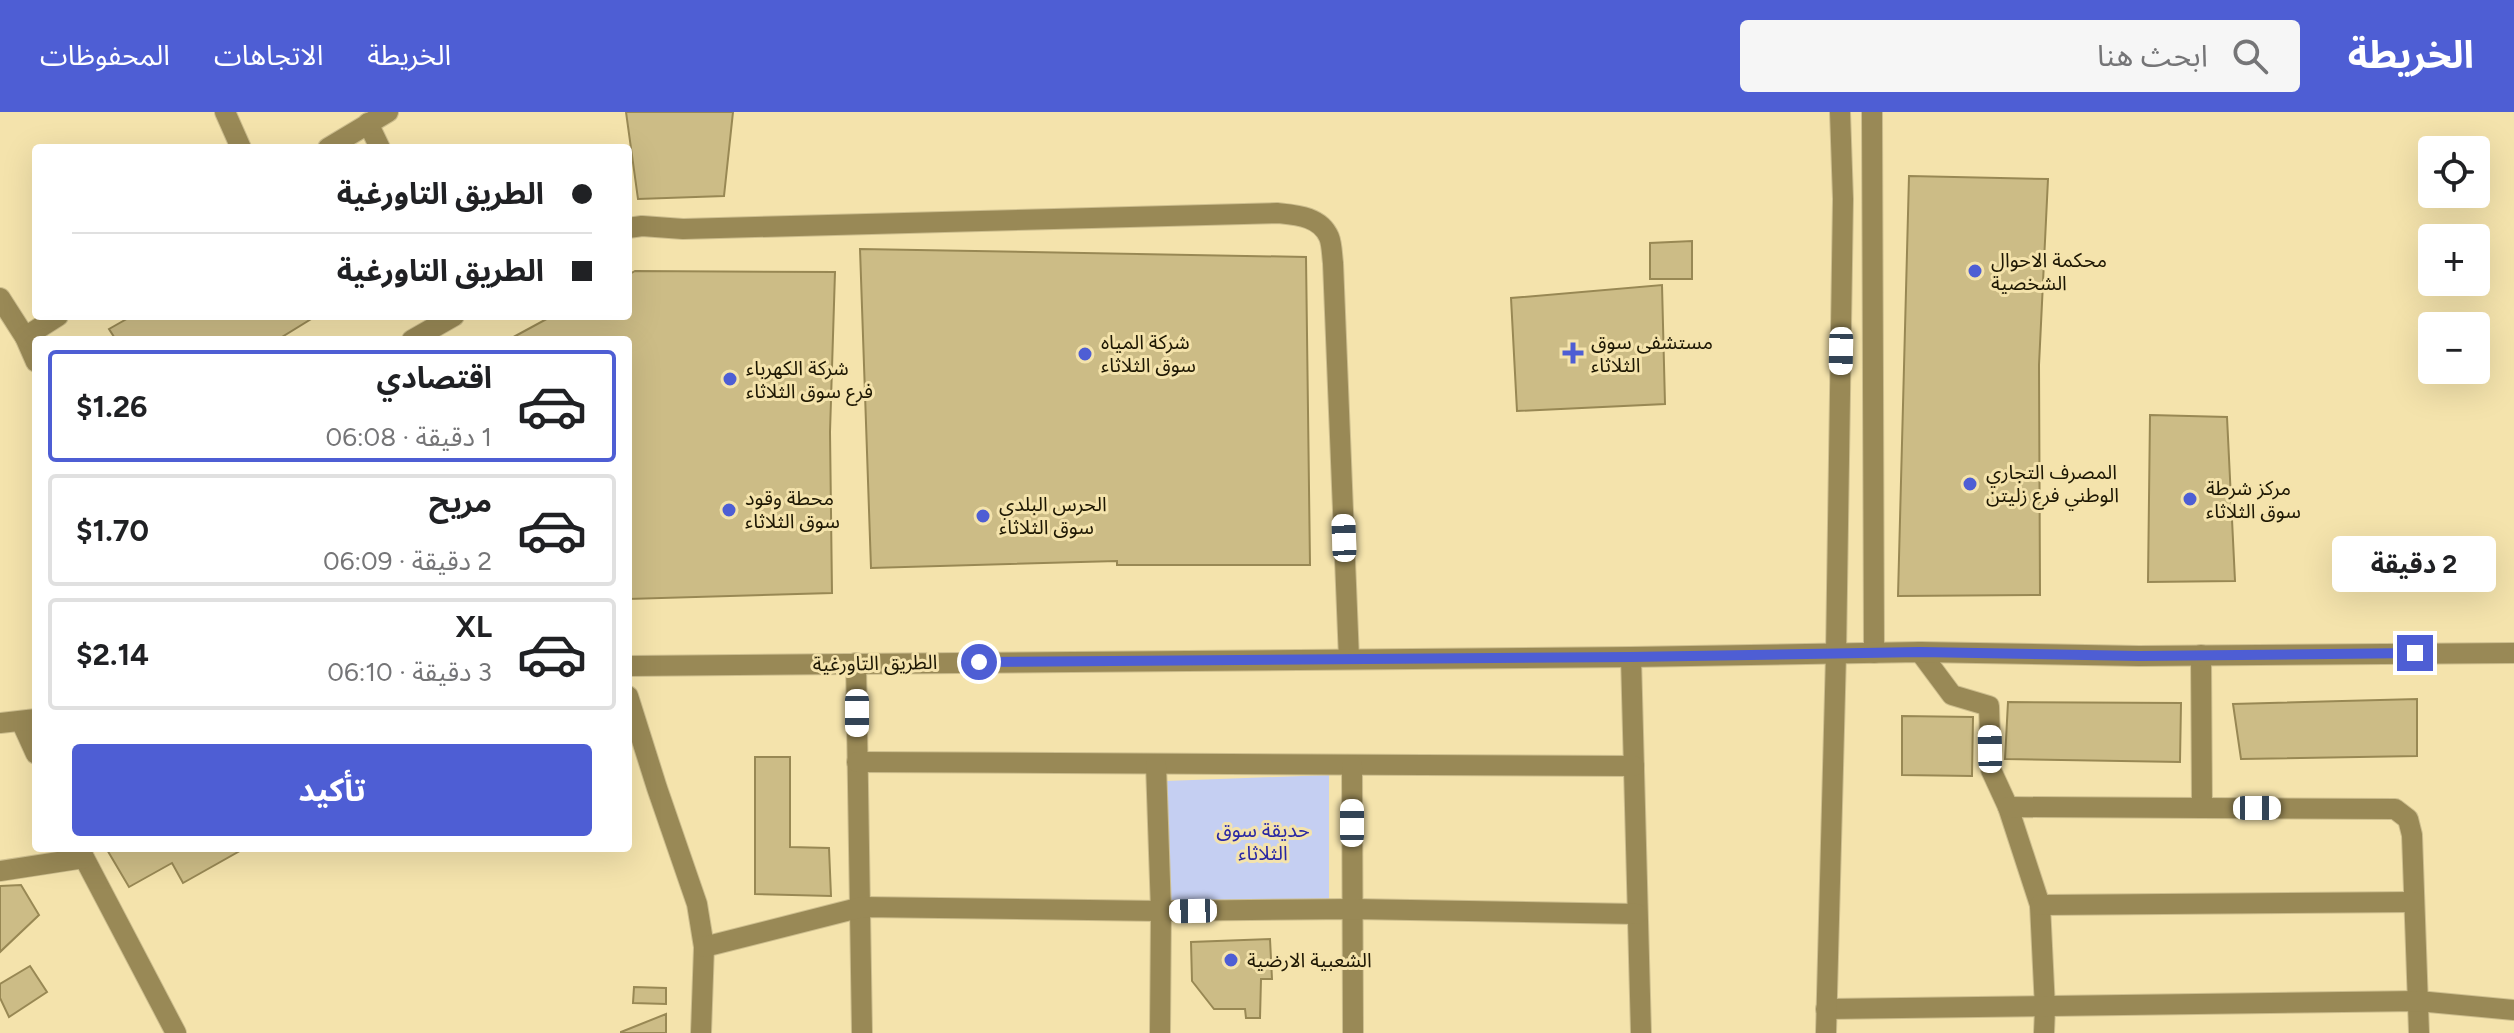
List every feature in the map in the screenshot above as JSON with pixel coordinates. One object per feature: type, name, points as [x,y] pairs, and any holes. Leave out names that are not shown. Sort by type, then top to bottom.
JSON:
[{"type":"street","points":[[225,112],[239,144]]},
{"type":"street","points":[[334,144],[388,112]]},
{"type":"street","points":[[1826,1033],[1843,199],[1840,112]]},
{"type":"street","points":[[1872,112],[1874,653]]},
{"type":"street","points":[[368,123],[378,144]]},
{"type":"street","points":[[632,227],[683,229],[1277,213],[1303,216],[1319,224],[1329,237],[1333,263],[1349,659]]},
{"type":"street","points":[[0,298],[32,353]]},
{"type":"street","points":[[25,337],[52,320]]},
{"type":"street","points":[[420,336],[444,324]]},
{"type":"street","points":[[1920,652],[1952,695],[1989,706],[1991,770],[2008,807],[2040,905],[2044,1033]]},
{"type":"street","name":"الطريق التاورغية","points":[[632,666],[1920,652],[2201,655],[2514,653]]},
{"type":"street","points":[[2201,655],[2202,808]]},
{"type":"street","points":[[1631,657],[1641,1033]]},
{"type":"street","points":[[856,663],[862,1033]]},
{"type":"street","points":[[632,709],[697,904],[704,947],[701,1033]]},
{"type":"street","points":[[19,721],[32,746]]},
{"type":"street","points":[[857,762],[1634,766]]},
{"type":"street","points":[[1156,765],[1161,911],[1160,1033]]},
{"type":"street","points":[[1352,765],[1353,1033]]},
{"type":"street","points":[[2008,807],[2395,809],[2408,819],[2410,827],[2419,1033]]},
{"type":"street","points":[[0,871],[82,853],[176,1033]]},
{"type":"street","points":[[2040,905],[2414,902]]},
{"type":"street","points":[[704,947],[862,907],[1161,911],[1353,909],[1637,914]]},
{"type":"street","points":[[1826,1009],[2418,1001],[2514,1010]]},
{"type":"green space","name":"حديقة سوق الثلاثاء","points":[[1329,775],[1329,905],[1163,904],[1166,781]]},
{"type":"building","points":[[626,112],[733,112],[724,196],[638,199]]},
{"type":"building","points":[[1909,176],[2048,179],[2039,365],[2040,595],[1898,596]]},
{"type":"building","points":[[1692,241],[1692,279],[1650,279],[1650,243]]},
{"type":"building","name":"شركة المياه سوق الثلاثاء","points":[[860,249],[1306,257],[1310,565],[1117,565],[1117,561],[871,568]]},
{"type":"building","points":[[835,272],[830,432],[832,593],[632,599],[632,336],[515,336],[545,320],[632,320],[632,273]]},
{"type":"building","points":[[1662,285],[1665,404],[1517,411],[1511,298]]},
{"type":"building","points":[[125,320],[310,320],[284,336],[113,336],[109,329]]},
{"type":"building","name":"مركز شرطة سوق الثلاثاء","points":[[2150,415],[2227,417],[2235,581],[2148,582]]},
{"type":"building","points":[[2417,699],[2417,756],[2241,759],[2233,704]]},
{"type":"building","points":[[2008,702],[2181,703],[2180,762],[2005,759]]},
{"type":"building","points":[[1902,716],[1973,717],[1972,776],[1902,775]]},
{"type":"building","points":[[755,757],[790,757],[790,847],[829,848],[831,896],[755,894]]},
{"type":"building","points":[[108,852],[238,852],[183,883],[172,863],[129,887]]},
{"type":"building","points":[[21,885],[39,915],[0,952],[0,886]]},
{"type":"building","name":"الشعبية الارضية","points":[[1270,939],[1272,979],[1261,979],[1260,1018],[1246,1018],[1245,1009],[1214,1009],[1192,981],[1191,942]]},
{"type":"building","points":[[30,966],[47,992],[9,1017],[0,998],[0,984]]},
{"type":"building","points":[[634,987],[666,988],[666,1004],[633,1003]]},
{"type":"building","points":[[666,1014],[666,1033],[621,1033],[621,1032]]},
{"type":"place","name":"محكمة الاحوال الشخصية","points":[[1975,271]]},
{"type":"place","name":"مستشفى سوق الثلاثاء","points":[[1573,353]]},
{"type":"place","name":"شركة المياه سوق الثلاثاء","points":[[1085,354]]},
{"type":"place","name":"شركة الكهرباء فرع سوق الثلاثاء","points":[[730,379]]},
{"type":"place","name":"المصرف التجاري الوطني فرع زليتن","points":[[1970,484]]},
{"type":"place","name":"مركز شرطة سوق الثلاثاء","points":[[2190,499]]},
{"type":"place","name":"محطة وقود سوق الثلاثاء","points":[[729,510]]},
{"type":"place","name":"الحرس البلدي سوق الثلاثاء","points":[[983,516]]},
{"type":"place","name":"الشعبية الارضية","points":[[1231,960]]},
{"type":"route","points":[[979,662],[1920,652],[2139,656],[2415,653]]}]
